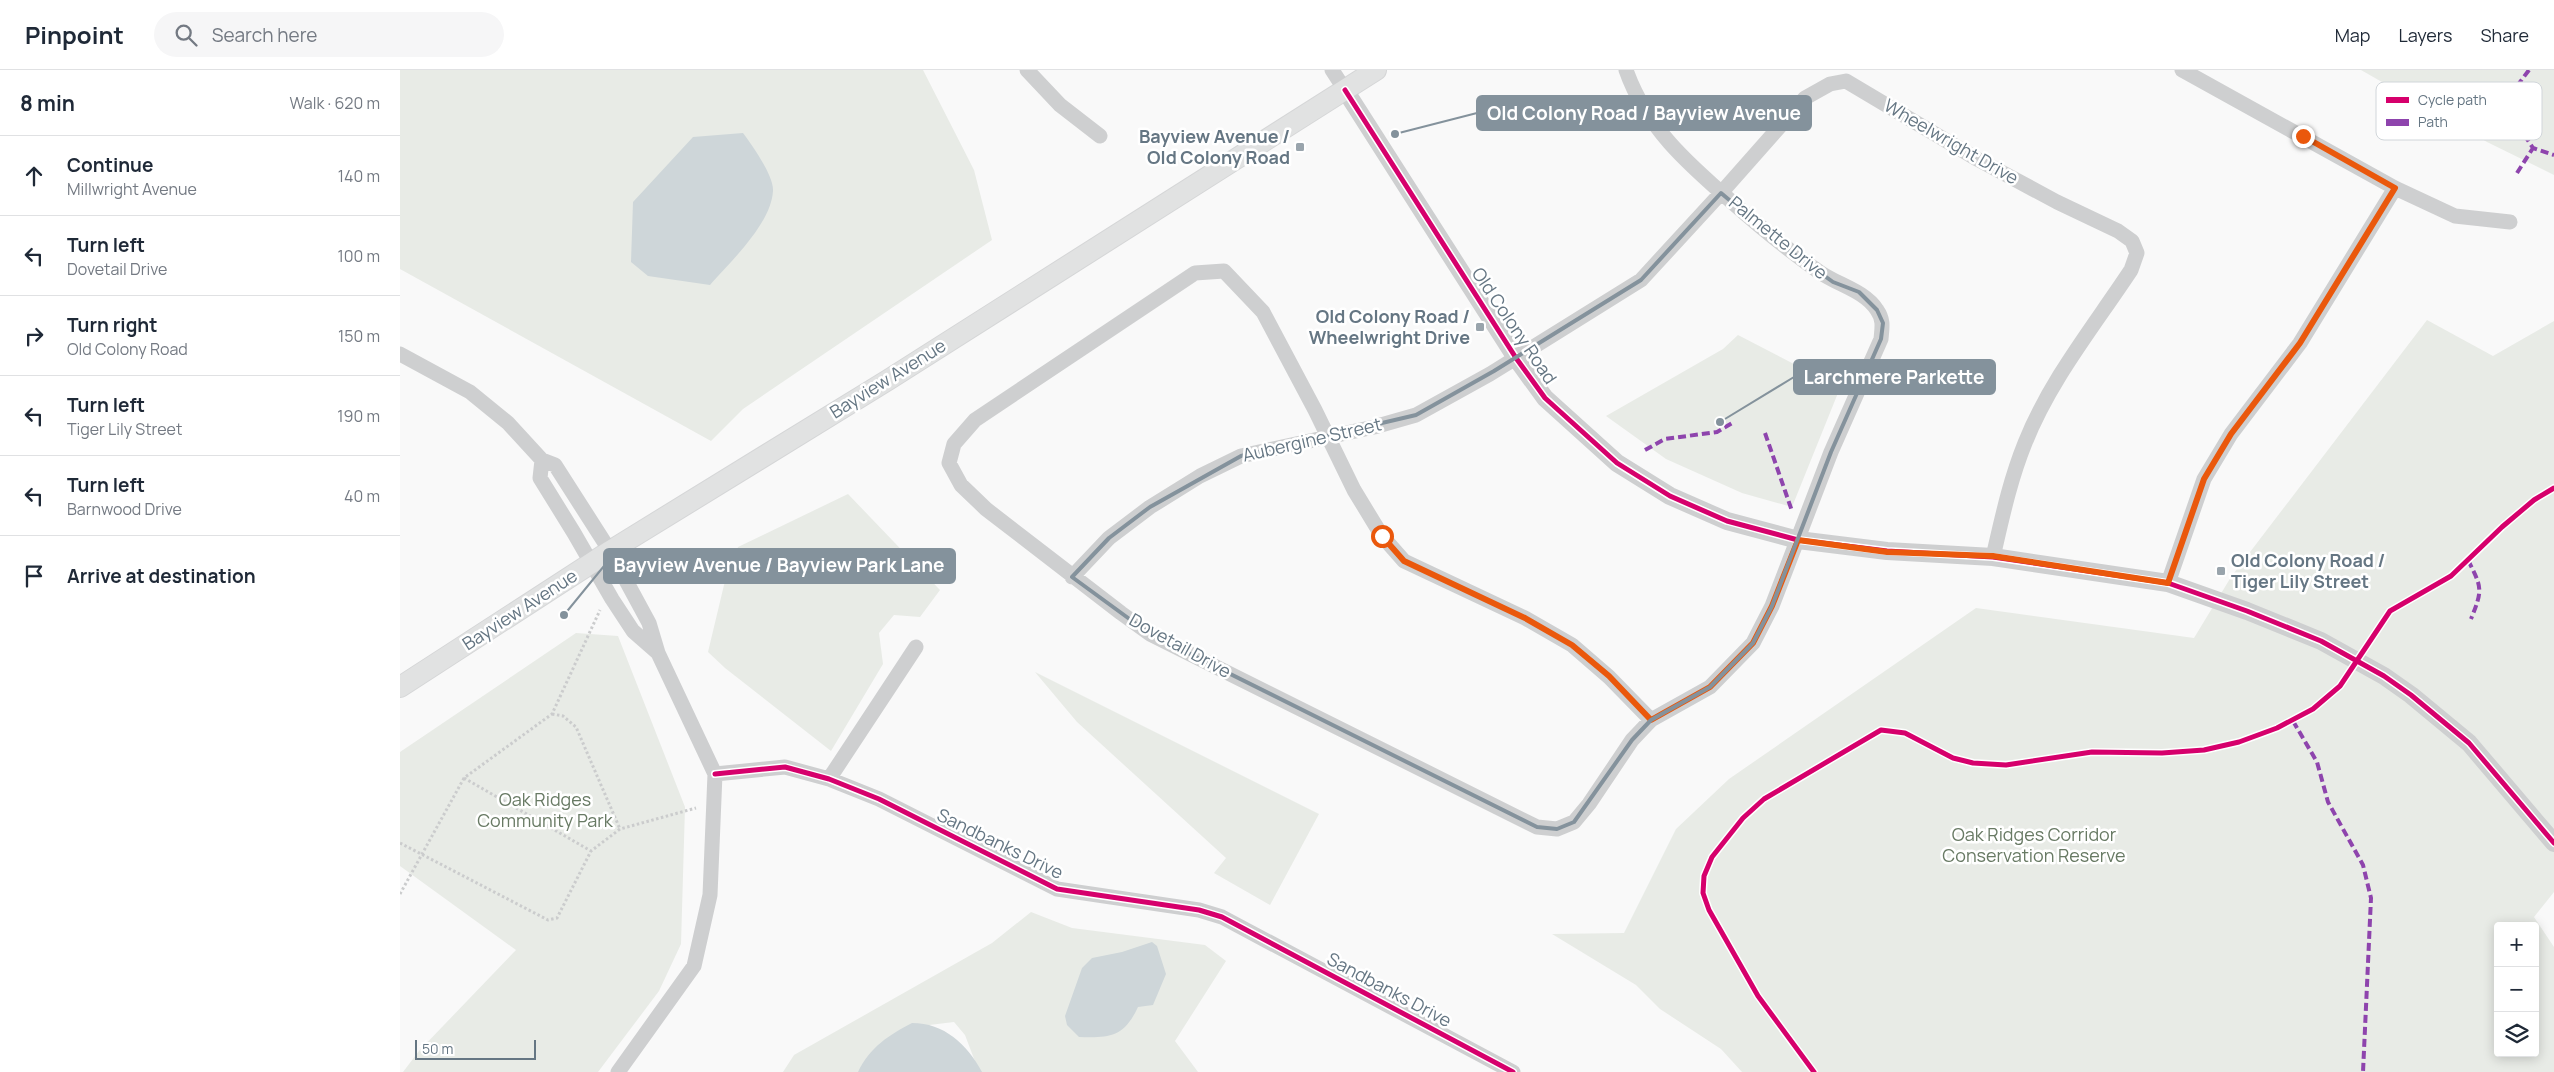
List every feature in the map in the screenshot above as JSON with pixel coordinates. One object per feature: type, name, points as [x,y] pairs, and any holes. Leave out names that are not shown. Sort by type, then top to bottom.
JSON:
[{"type":"main road","name":"Bayview Avenue","points":[[400,687],[610,551],[888,380],[1376,70]]},
{"type":"street","points":[[1027,70],[1060,105],[1100,136]]},
{"type":"street","points":[[1332,70],[1345,90]]},
{"type":"street","name":"Palmette Drive","points":[[1626,70],[1653,124],[1685,161],[1790,251],[1833,282],[1859,292],[1877,310],[1883,323],[1881,339],[1831,452],[1798,540]]},
{"type":"street","points":[[2182,70],[2395,188],[2455,216],[2510,222]]},
{"type":"street","name":"Wheelwright Drive","points":[[1516,358],[1640,280],[1722,193],[1805,98],[1830,84],[1846,81],[1977,159],[2057,202],[2118,231],[2132,241],[2137,253],[2131,270],[2059,376],[2026,442],[2006,498],[1993,556]]},
{"type":"street","name":"Old Colony Road","points":[[1345,90],[1516,358],[1546,398],[1617,464],[1670,496],[1727,521],[1798,540],[1887,552],[1993,556],[2168,583],[2247,610],[2321,641],[2391,680],[2469,743],[2554,843]]},
{"type":"street","points":[[2168,583],[2204,479],[2231,434],[2300,343],[2395,188]]},
{"type":"street","name":"Dovetail Drive","points":[[1328,435],[1263,312],[1224,271],[1195,273],[975,420],[954,444],[950,463],[961,485],[986,509],[1072,577],[1150,634],[1537,828],[1557,829],[1574,822],[1632,740],[1651,720],[1710,687],[1753,643],[1772,606],[1798,540]]},
{"type":"street","points":[[400,354],[470,392],[508,423],[542,460],[555,465],[610,551],[649,623],[658,653],[715,774],[710,895],[694,966],[618,1072]]},
{"type":"street","name":"Aubergine Street","points":[[1072,577],[1109,538],[1150,507],[1200,476],[1241,456],[1328,435],[1374,427],[1416,415],[1516,358]]},
{"type":"street","points":[[1328,435],[1354,490],[1382,536],[1404,561],[1525,618],[1572,645],[1609,676],[1651,720]]},
{"type":"street","points":[[542,460],[540,478],[612,599],[633,632],[658,653]]},
{"type":"street","points":[[829,779],[916,647]]},
{"type":"street","name":"Sandbanks Drive","points":[[715,774],[785,767],[829,779],[879,799],[1057,889],[1199,910],[1222,917],[1513,1072]]},
{"type":"path","points":[[400,894],[464,778],[552,714],[600,610]]},
{"type":"path","points":[[552,714],[563,716],[576,726],[620,829]]},
{"type":"path","points":[[464,778],[591,851]]},
{"type":"path","points":[[400,843],[421,856],[548,920],[557,918],[591,851],[620,829],[696,808]]},
{"type":"highlighted area","points":[[1721,193],[1790,251],[1833,282],[1859,292],[1877,310],[1883,323],[1881,339],[1831,452],[1772,606],[1753,643],[1710,687],[1651,720],[1632,740],[1574,822],[1557,829],[1537,827],[1150,634],[1072,577],[1109,538],[1150,507],[1241,456],[1416,415],[1494,371],[1641,280]]},
{"type":"green space","points":[[400,70],[923,70],[974,170],[992,240],[743,409],[711,441],[400,269]]},
{"type":"green space","points":[[2361,70],[2554,70],[2554,175],[2484,140],[2542,140],[2542,82],[2382,82]]},
{"type":"green space","name":"Oak Ridges Corridor Conservation Reserve","points":[[2427,320],[2493,356],[2554,321],[2554,892],[2534,917],[2537,922],[2494,922],[2494,1057],[2539,1057],[2539,924],[2554,947],[2554,1072],[1742,1072],[1721,1049],[1660,1009],[1636,985],[1552,934],[1624,933],[1676,829],[1729,779],[1976,608],[2194,638],[2231,577]]},
{"type":"green space","points":[[1738,335],[1840,388],[1792,507],[1742,493],[1666,459],[1606,416],[1723,349]]},
{"type":"green space","points":[[848,494],[940,590],[920,617],[894,615],[879,633],[883,664],[831,751],[725,668],[708,652],[724,585],[738,547]]},
{"type":"green space","name":"Oak Ridges Community Park","points":[[576,633],[618,636],[685,807],[681,944],[659,991],[598,1072],[403,1072],[419,1051],[516,950],[400,866],[400,752]]},
{"type":"green space","points":[[1035,672],[1319,814],[1270,905],[1214,873],[1226,858],[1077,722]]},
{"type":"green space","points":[[1031,912],[1072,928],[1205,945],[1226,961],[1175,1041],[1198,1072],[979,1072],[965,1035],[954,1022],[921,1026],[863,1072],[783,1072],[794,1055],[992,943]]},
{"type":"shaded area","points":[[743,133],[762,161],[770,177],[773,191],[771,204],[758,229],[710,285],[648,276],[631,262],[633,202],[693,137]]},
{"type":"shaded area","points":[[1152,942],[1157,946],[1166,974],[1153,1005],[1138,1007],[1133,1017],[1115,1034],[1099,1037],[1079,1037],[1067,1025],[1065,1016],[1082,968],[1092,958],[1122,952]]},
{"type":"shaded area","points":[[912,1023],[934,1027],[953,1037],[962,1044],[982,1072],[858,1072],[874,1049],[896,1032]]},
{"type":"marked path","points":[[2520,82],[2529,70]]},
{"type":"marked path","points":[[2528,140],[2533,148],[2554,155]]},
{"type":"marked path","points":[[2517,173],[2533,148]]},
{"type":"marked path","points":[[1645,450],[1665,439],[1717,432],[1734,422]]},
{"type":"marked path","points":[[1765,433],[1792,511]]},
{"type":"marked path","points":[[2468,560],[2479,589],[2478,601],[2471,619]]},
{"type":"marked path","points":[[2293,721],[2317,762],[2328,802],[2363,865],[2371,898],[2363,1072]]},
{"type":"cycle path","points":[[1345,90],[1516,358],[1545,398],[1617,463],[1670,496],[1727,521],[1798,540],[1887,551],[1993,557],[2168,583],[2247,611],[2321,641],[2384,676],[2411,695],[2469,743],[2554,843]]},
{"type":"cycle path","points":[[1814,1072],[1758,996],[1709,910],[1703,893],[1704,876],[1712,857],[1743,818],[1764,799],[1881,730],[1905,733],[1953,758],[1973,763],[2006,765],[2092,752],[2162,753],[2204,750],[2239,742],[2277,728],[2313,709],[2340,686],[2390,611],[2451,576],[2502,527],[2534,500],[2554,488]]},
{"type":"cycle path","points":[[715,774],[785,767],[829,779],[879,799],[1057,889],[1199,910],[1222,917],[1513,1072]]},
{"type":"place","name":"Old Colony Road / Bayview Avenue","points":[[1395,134]]},
{"type":"place","name":"Bayview Avenue / Old Colony Road","points":[[1300,147]]},
{"type":"place","name":"Old Colony Road / Wheelwright Drive","points":[[1480,327]]},
{"type":"place","name":"Larchmere Parkette","points":[[1720,422]]},
{"type":"place","name":"Old Colony Road / Tiger Lily Street","points":[[2221,571]]},
{"type":"place","name":"Bayview Avenue / Bayview Park Lane","points":[[564,615]]},
{"type":"route","points":[[1382,536],[1404,561],[1525,618],[1572,645],[1609,676],[1651,720],[1710,687],[1753,643],[1772,606],[1798,540],[1887,552],[1993,556],[2168,583],[2204,479],[2231,434],[2300,343],[2395,188],[2303,136]]}]
